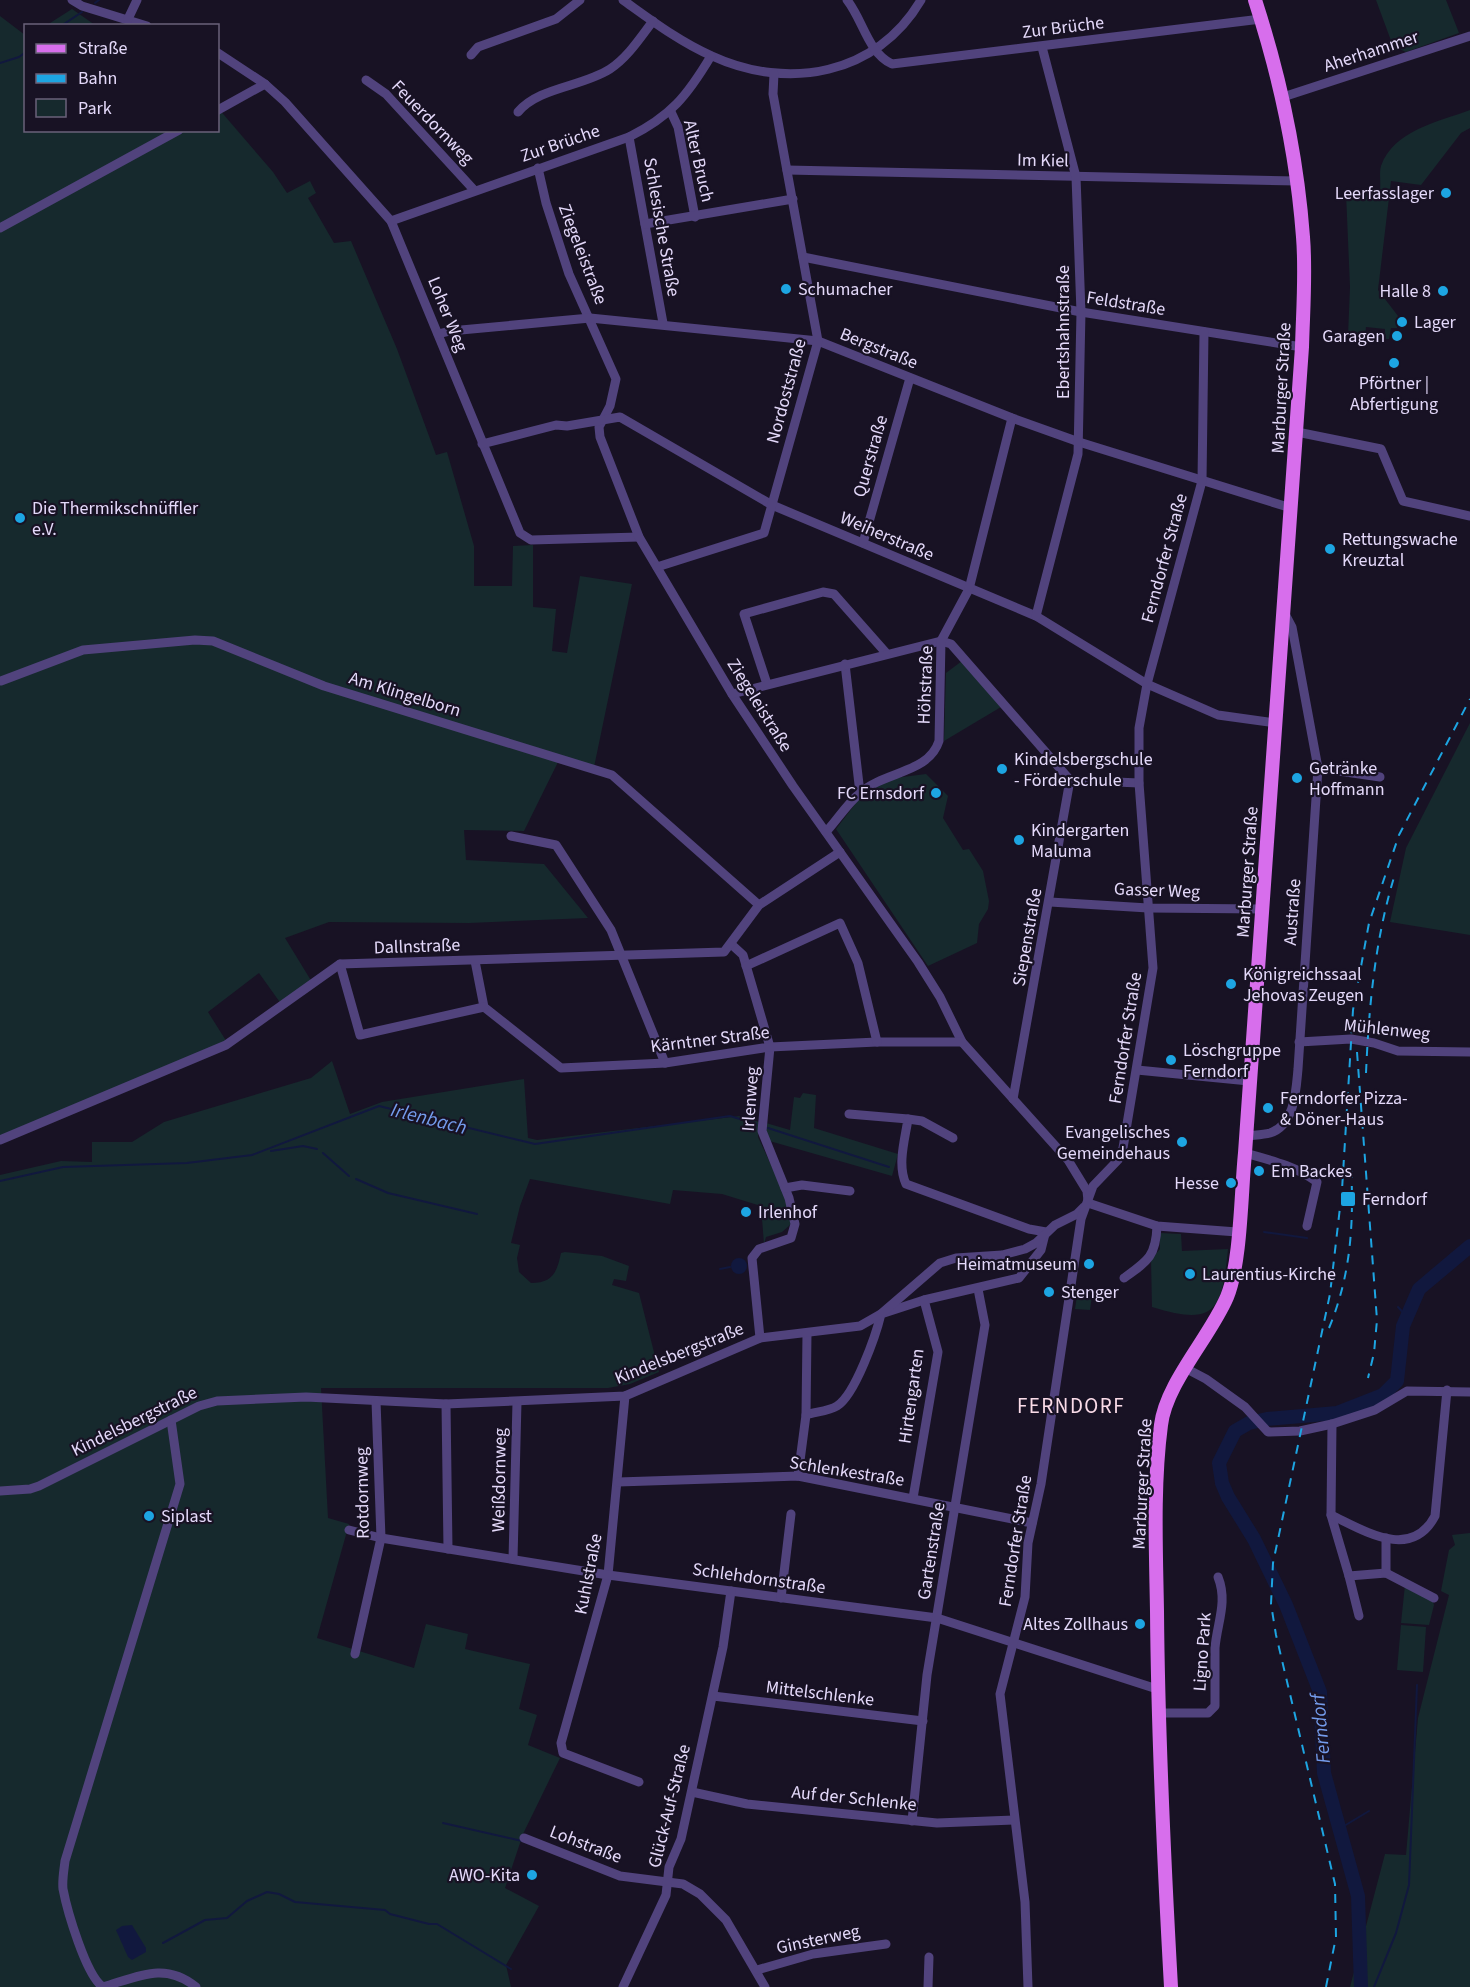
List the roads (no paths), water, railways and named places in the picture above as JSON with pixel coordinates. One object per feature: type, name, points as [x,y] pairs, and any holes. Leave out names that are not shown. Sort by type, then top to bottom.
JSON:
[{"type":"main road","name":"Marburger Straße","points":[[1171,1987],[1157,1689],[1156,1554],[1161,1423],[1170,1396],[1228,1294],[1233,1276],[1245,1153],[1302,347],[1303,239],[1297,181],[1283,97],[1255,0]]},
{"type":"street","points":[[72,0],[82,6],[142,24]]},
{"type":"street","points":[[128,19],[137,0]]},
{"type":"street","points":[[471,55],[478,47],[556,19],[580,0]]},
{"type":"street","points":[[623,0],[711,56],[735,65],[774,74],[813,74],[831,70],[874,51],[892,38],[921,0]]},
{"type":"street","points":[[847,0],[857,13],[874,51]]},
{"type":"street","name":"Zur Brüche","points":[[874,51],[892,64],[1261,19]]},
{"type":"street","points":[[518,112],[526,102],[589,80],[609,69],[626,56],[653,21]]},
{"type":"street","name":"Aherhammer","points":[[1283,97],[1470,36]]},
{"type":"street","name":"Ebertshahnstraße","points":[[1036,616],[1078,454],[1081,312],[1076,177],[1042,47]]},
{"type":"street","name":"Loher Weg","points":[[219,54],[265,84],[312,130],[391,221],[482,444],[520,532],[525,538],[531,540],[639,537]]},
{"type":"street","name":"Zur Brüche","points":[[391,221],[629,137],[671,112],[691,89],[711,56]]},
{"type":"street","name":"Nordoststraße","points":[[657,567],[764,533],[818,341],[773,94],[774,74]]},
{"type":"street","name":"Feuerdornweg","points":[[366,80],[386,94],[474,190]]},
{"type":"street","points":[[219,109],[265,84]]},
{"type":"street","name":"Alter Bruch","points":[[671,112],[678,127],[695,217]]},
{"type":"street","points":[[0,228],[175,132]]},
{"type":"street","name":"Schlesische Straße","points":[[629,137],[663,323]]},
{"type":"street","name":"Ziegeleistraße","points":[[538,168],[563,255],[616,379],[610,406],[602,421],[600,437],[639,537],[732,694],[918,962],[962,1042],[1068,1160],[1087,1191],[1088,1203]]},
{"type":"street","name":"Im Kiel","points":[[787,170],[1297,181]]},
{"type":"street","name":"Alter Bruch","points":[[645,224],[793,199]]},
{"type":"street","name":"Feldstraße","points":[[803,257],[1081,312],[1302,347]]},
{"type":"street","name":"Bergstraße","points":[[438,334],[590,318],[663,323],[818,341],[1079,442],[1291,508]]},
{"type":"street","name":"Ferndorfer Straße","points":[[1028,1987],[1025,1902],[1000,1694],[1012,1640],[1025,1597],[1028,1543],[1041,1484],[1081,1219],[1093,1186],[1118,1160],[1123,1148],[1153,968],[1139,783],[1139,728],[1147,684],[1202,481],[1204,333]]},
{"type":"street","name":"Querstraße","points":[[863,543],[910,378]]},
{"type":"street","name":"Weiherstraße","points":[[482,444],[556,425],[567,426],[620,417],[772,505],[1036,616],[1147,684],[1218,715],[1276,723]]},
{"type":"street","name":"Höhstraße","points":[[826,832],[860,793],[887,776],[929,760],[936,751],[939,741],[941,640],[969,589],[1012,418]]},
{"type":"street","points":[[1297,432],[1381,449],[1403,501],[1470,516]]},
{"type":"street","points":[[767,684],[744,614],[823,592],[834,594],[886,654]]},
{"type":"street","name":"Austraße","points":[[1246,1136],[1271,1133],[1279,1128],[1290,1113],[1295,1098],[1318,768],[1292,627],[1284,612]]},
{"type":"street","name":"Am Klingelborn","points":[[1,681],[83,650],[195,640],[213,641],[324,686],[612,775],[759,905]]},
{"type":"street","points":[[732,694],[941,640],[951,644],[1070,780],[1139,783]]},
{"type":"street","points":[[846,664],[860,793]]},
{"type":"street","points":[[1318,768],[1380,777]]},
{"type":"street","name":"Siepenstraße","points":[[1013,1100],[1070,780]]},
{"type":"street","points":[[511,836],[556,845],[611,930],[665,1063]]},
{"type":"street","points":[[731,944],[759,905],[840,852]]},
{"type":"street","name":"Gasser Weg","points":[[1050,902],[1148,908],[1262,909]]},
{"type":"street","points":[[746,966],[840,923],[858,963],[877,1042]]},
{"type":"street","name":"Dallnstraße","points":[[340,964],[724,952],[731,944]]},
{"type":"street","name":"Irlenweg","points":[[731,944],[743,956],[770,1047],[762,1131],[785,1188],[795,1224],[791,1238],[759,1249],[752,1258],[760,1338]]},
{"type":"street","points":[[0,1140],[226,1045],[340,964],[360,1035],[484,1007],[475,961]]},
{"type":"street","name":"Kärntner Straße","points":[[484,1007],[561,1068],[665,1063],[770,1047],[877,1042],[962,1042]]},
{"type":"street","name":"Mühlenweg","points":[[1299,1042],[1351,1039],[1374,1043],[1398,1051],[1470,1052]]},
{"type":"street","points":[[1137,1070],[1249,1081]]},
{"type":"street","points":[[849,1114],[922,1121],[953,1137]]},
{"type":"street","points":[[806,1415],[838,1406],[849,1392],[874,1343],[881,1314],[924,1300],[1019,1278],[1041,1250],[1046,1232],[1029,1229],[906,1184],[902,1176],[902,1161],[908,1119]]},
{"type":"street","points":[[1245,1153],[1277,1162],[1317,1182],[1307,1226]]},
{"type":"street","points":[[785,1188],[802,1185],[850,1191]]},
{"type":"street","points":[[1088,1203],[1157,1226],[1237,1232]]},
{"type":"street","name":"Kindelsbergstraße","points":[[0,1491],[30,1489],[39,1486],[199,1406],[217,1401],[306,1397],[446,1404],[625,1396],[760,1338],[860,1326],[881,1314],[940,1263],[956,1258],[1002,1255],[1025,1249],[1036,1243],[1046,1232],[1077,1214],[1088,1203]]},
{"type":"street","points":[[1124,1278],[1148,1258],[1156,1246],[1157,1226]]},
{"type":"street","name":"Gartenstraße","points":[[912,1821],[936,1618],[985,1325],[978,1289]]},
{"type":"street","name":"Hirtengarten","points":[[913,1498],[938,1352],[924,1300]]},
{"type":"street","points":[[798,1476],[806,1415],[807,1333]]},
{"type":"street","points":[[1187,1369],[1206,1379],[1250,1414],[1262,1429],[1268,1432],[1300,1431],[1332,1424],[1375,1410],[1407,1391],[1469,1389]]},
{"type":"street","points":[[1331,1515],[1386,1538],[1404,1541],[1418,1537],[1428,1529],[1435,1516],[1447,1390]]},
{"type":"street","name":"Kuhlstraße","points":[[625,1396],[608,1575],[561,1743],[563,1753],[639,1782]]},
{"type":"street","name":"Rotdornweg","points":[[356,1654],[381,1538],[376,1401]]},
{"type":"street","name":"Weißdornweg","points":[[513,1559],[517,1402]]},
{"type":"street","points":[[446,1404],[448,1549]]},
{"type":"street","points":[[171,1420],[180,1484],[65,1861],[63,1887],[82,1951],[96,1982],[103,1987],[156,1972],[170,1972],[196,1987]]},
{"type":"street","points":[[1332,1424],[1331,1515],[1359,1617]]},
{"type":"street","name":"Schlenkestraße","points":[[618,1482],[798,1476],[1032,1523]]},
{"type":"street","points":[[781,1598],[791,1514]]},
{"type":"street","name":"Schlehdornstraße","points":[[349,1530],[381,1538],[608,1575],[936,1618],[1012,1640],[1157,1689]]},
{"type":"street","points":[[1386,1538],[1386,1573]]},
{"type":"street","points":[[1349,1576],[1386,1573],[1434,1598]]},
{"type":"street","name":"Ligno Park","points":[[1158,1713],[1208,1713],[1215,1706],[1215,1645],[1222,1611],[1222,1587],[1218,1577]]},
{"type":"street","name":"Glück-Auf-Straße","points":[[623,1987],[666,1894],[669,1867],[681,1839],[713,1696],[730,1591]]},
{"type":"street","name":"Mittelschlenke","points":[[713,1696],[923,1721]]},
{"type":"street","name":"Auf der Schlenke","points":[[692,1792],[747,1804],[912,1821],[971,1824],[1014,1820]]},
{"type":"street","name":"Lohstraße","points":[[524,1838],[620,1876],[684,1884],[711,1903],[726,1920],[765,1987]]},
{"type":"street","name":"Ginsterweg","points":[[757,1970],[813,1954],[886,1944]]},
{"type":"street","points":[[928,1987],[929,1957]]},
{"type":"water","points":[[739,1258],[745,1260],[747,1266],[745,1272],[739,1274],[733,1272],[731,1266],[733,1260]]},
{"type":"water","points":[[132,1925],[146,1948],[146,1952],[132,1960],[128,1957],[116,1930],[122,1926]]},
{"type":"waterway","points":[[95,3],[99,0]]},
{"type":"waterway","points":[[64,24],[82,12]]},
{"type":"waterway","points":[[0,63],[24,53]]},
{"type":"waterway","name":"Irlenbach","points":[[0,1181],[63,1167],[187,1163],[252,1155],[379,1106],[535,1144],[730,1116],[756,1124]]},
{"type":"waterway","name":"Irlenbach","points":[[768,1128],[889,1167]]},
{"type":"waterway","points":[[271,1151],[303,1146],[317,1149]]},
{"type":"waterway","points":[[323,1153],[349,1176]]},
{"type":"waterway","points":[[356,1179],[388,1193],[477,1214]]},
{"type":"waterway","name":"Irlenbach","points":[[1264,1232],[1307,1238]]},
{"type":"waterway","name":"Ferndorf","points":[[1361,1987],[1358,1896],[1324,1773],[1320,1692],[1286,1605],[1254,1539],[1228,1497],[1222,1483],[1219,1463],[1235,1431],[1249,1423],[1267,1419],[1337,1413],[1383,1395],[1397,1381],[1403,1326],[1419,1289],[1470,1246]]},
{"type":"waterway","points":[[720,1269],[730,1267]]},
{"type":"waterway","name":"Irlenbach","points":[[1398,1307],[1407,1317]]},
{"type":"waterway","points":[[1374,1987],[1396,1933],[1409,1885],[1417,1685]]},
{"type":"waterway","points":[[1340,1833],[1344,1826],[1369,1811]]},
{"type":"waterway","points":[[443,1823],[522,1841]]},
{"type":"waterway","points":[[163,1943],[205,1920],[227,1918],[247,1901],[267,1892],[279,1894],[295,1902],[385,1910],[390,1914],[437,1924],[511,1969]]},
{"type":"railway","points":[[1326,1987],[1336,1937],[1335,1884],[1276,1635],[1271,1604],[1273,1563],[1330,1294],[1342,1190],[1353,1010],[1369,923],[1399,835],[1470,699]]},
{"type":"railway","points":[[1366,1073],[1374,972],[1382,923],[1395,874]]},
{"type":"railway","points":[[1357,1052],[1377,1320],[1374,1353],[1368,1378]]},
{"type":"railway","points":[[1329,1328],[1342,1288],[1349,1248],[1352,1208],[1351,1166]]},
{"type":"place","name":"Leerfasslager","points":[[1446,193]]},
{"type":"place","name":"Schumacher","points":[[786,289]]},
{"type":"place","name":"Halle 8","points":[[1443,291]]},
{"type":"place","name":"Lager","points":[[1402,322]]},
{"type":"place","name":"Garagen","points":[[1397,336]]},
{"type":"place","name":"Pförtner | Abfertigung","points":[[1394,363]]},
{"type":"place","name":"Die Thermikschnüffler e.V.","points":[[20,518]]},
{"type":"place","name":"Rettungswache Kreuztal","points":[[1330,549]]},
{"type":"place","name":"Kindelsbergschule - Förderschule","points":[[1002,769]]},
{"type":"place","name":"Getränke Hoffmann","points":[[1297,778]]},
{"type":"place","name":"FC Ernsdorf","points":[[936,793]]},
{"type":"place","name":"Kindergarten Maluma","points":[[1019,840]]},
{"type":"place","name":"Königreichssaal Jehovas Zeugen","points":[[1231,984]]},
{"type":"place","name":"Löschgruppe Ferndorf","points":[[1171,1060]]},
{"type":"place","name":"Ferndorfer Pizza- & Döner-Haus","points":[[1268,1108]]},
{"type":"place","name":"Evangelisches Gemeindehaus","points":[[1182,1142]]},
{"type":"place","name":"Em Backes","points":[[1259,1171]]},
{"type":"place","name":"Hesse","points":[[1231,1183]]},
{"type":"place","name":"Ferndorf","points":[[1348,1199]]},
{"type":"place","name":"Irlenhof","points":[[746,1212]]},
{"type":"place","name":"Heimatmuseum","points":[[1089,1264]]},
{"type":"place","name":"Laurentius-Kirche","points":[[1190,1274]]},
{"type":"place","name":"Stenger","points":[[1049,1292]]},
{"type":"place","name":"Siplast","points":[[149,1516]]},
{"type":"place","name":"Altes Zollhaus","points":[[1140,1624]]},
{"type":"place","name":"AWO-Kita","points":[[532,1875]]},
{"type":"district","name":"FERNDORF","points":[[1071,1406]]}]
